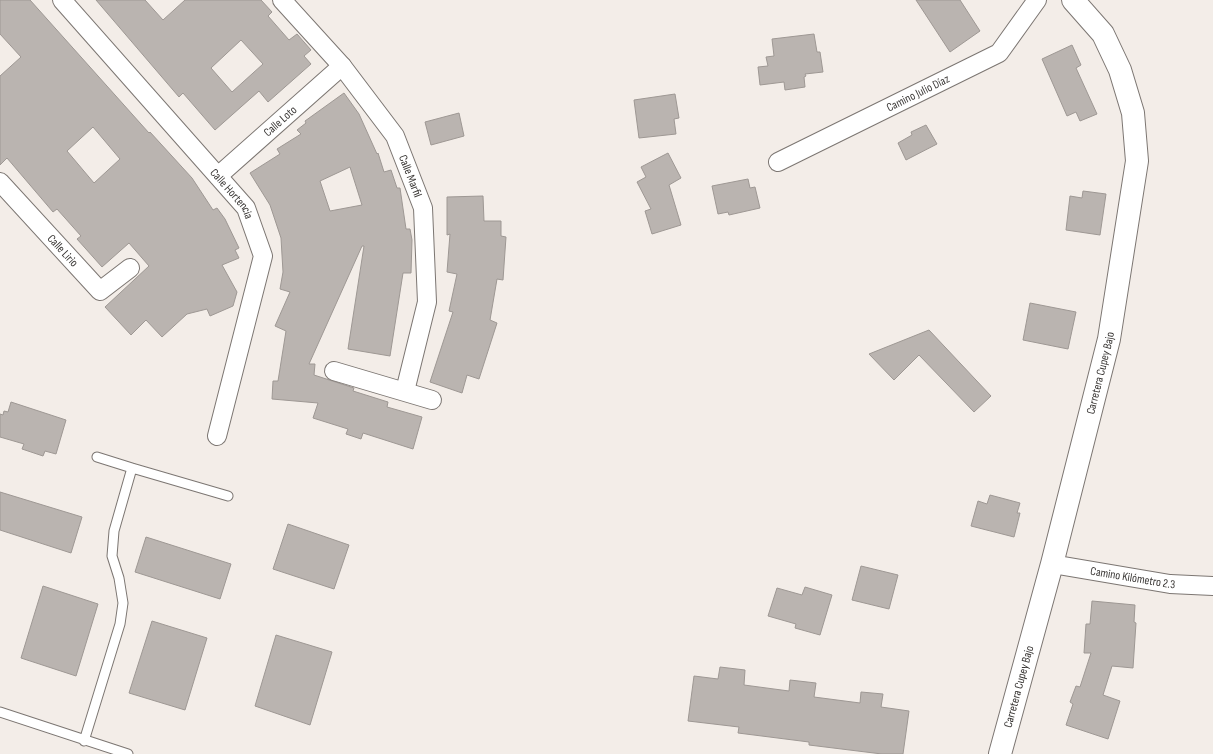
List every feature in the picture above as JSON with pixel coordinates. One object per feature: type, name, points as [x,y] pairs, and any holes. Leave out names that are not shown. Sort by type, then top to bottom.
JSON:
[{"type":"street","name":"Calle Hortencia","points":[[62,0],[246,208],[263,256],[217,436]]},
{"type":"street","name":"Calle Marfil","points":[[282,0],[342,66],[395,136],[423,208],[427,302],[405,391]]},
{"type":"street","name":"Camino Julio Díaz","points":[[778,162],[999,53],[1038,0]]},
{"type":"street","name":"Carretera Cupey Bajo","points":[[1000,754],[1052,564],[1109,339],[1123,260],[1137,161],[1133,113],[1120,70],[1103,34],[1073,0]]},
{"type":"street","name":"Calle Loto","points":[[218,176],[342,66]]},
{"type":"street","name":"Calle Lirio","points":[[0,182],[100,292],[130,268]]},
{"type":"street","points":[[334,371],[432,400]]},
{"type":"street","name":"Camino Kilómetro 2.3","points":[[1052,564],[1170,584],[1213,586]]},
{"type":"lane","points":[[97,457],[228,496]]},
{"type":"lane","points":[[84,741],[120,624],[123,603],[119,578],[112,556],[114,531],[132,468]]},
{"type":"lane","points":[[0,712],[84,741],[128,754]]},
{"type":"building","points":[[0,0],[30,0],[149,133],[150,132],[192,178],[213,210],[217,208],[225,219],[239,248],[235,250],[239,258],[222,265],[237,292],[233,306],[210,316],[207,309],[187,314],[162,337],[146,320],[131,335],[105,307],[149,266],[129,243],[102,267],[77,239],[81,236],[57,209],[53,212],[7,158],[0,165],[0,76],[21,57],[0,34]],"holes":[[[93,127],[120,159],[94,183],[67,151]]]},
{"type":"building","points":[[96,0],[145,0],[163,20],[185,0],[261,0],[272,12],[268,16],[289,40],[297,34],[311,50],[304,56],[311,64],[268,102],[259,91],[215,130],[183,93],[179,97]],"holes":[[[241,40],[263,64],[232,92],[211,68]]]},
{"type":"building","points":[[916,0],[960,0],[980,31],[950,52]]},
{"type":"building","points":[[814,34],[817,52],[820,52],[823,72],[805,74],[805,87],[785,90],[784,82],[760,85],[758,67],[768,66],[766,57],[774,56],[772,39]]},
{"type":"building","points":[[1072,45],[1081,65],[1076,68],[1097,114],[1080,121],[1076,112],[1067,116],[1042,59]]},
{"type":"building","points":[[344,93],[359,114],[377,154],[378,153],[384,172],[391,170],[397,188],[400,188],[406,229],[410,229],[412,240],[411,273],[403,273],[390,356],[348,349],[364,246],[362,246],[309,364],[315,364],[314,375],[354,388],[353,391],[388,402],[387,407],[422,417],[413,449],[363,433],[361,439],[346,434],[348,429],[313,418],[318,403],[272,399],[273,381],[278,381],[286,331],[275,326],[290,292],[280,289],[283,272],[281,238],[270,205],[250,173],[280,154],[277,149],[301,134],[297,130],[306,123],[305,121]],"holes":[[[350,167],[362,205],[330,211],[320,181]]]},
{"type":"building","points":[[675,94],[679,118],[674,119],[676,134],[639,138],[634,100]]},
{"type":"building","points":[[459,113],[464,136],[431,145],[425,122]]},
{"type":"building","points":[[926,125],[937,144],[906,160],[898,143],[912,135],[911,132]]},
{"type":"building","points":[[668,153],[681,178],[669,185],[681,225],[652,234],[645,211],[651,209],[637,182],[646,177],[641,167]]},
{"type":"building","points":[[748,179],[750,188],[755,187],[760,208],[729,215],[728,212],[718,214],[712,186]]},
{"type":"building","points":[[1083,191],[1106,194],[1100,235],[1066,230],[1070,196],[1082,198]]},
{"type":"building","points":[[483,196],[484,221],[501,221],[501,236],[506,237],[503,280],[497,279],[490,320],[497,323],[479,379],[467,375],[462,393],[430,382],[453,312],[449,311],[457,274],[447,272],[450,234],[447,235],[447,197]]},
{"type":"building","points":[[1030,303],[1076,312],[1068,349],[1023,340]]},
{"type":"building","points":[[929,330],[991,396],[974,412],[919,355],[894,380],[869,354]]},
{"type":"building","points":[[11,402],[66,420],[56,454],[45,451],[43,456],[22,449],[24,444],[0,437],[0,414],[3,415],[4,411],[8,412]]},
{"type":"building","points":[[0,492],[82,517],[71,553],[0,530]]},
{"type":"building","points":[[990,495],[1020,503],[1017,513],[1020,513],[1014,537],[971,526],[978,501],[987,504]]},
{"type":"building","points":[[288,524],[349,545],[334,589],[273,569]]},
{"type":"building","points":[[146,537],[231,564],[220,599],[135,572]]},
{"type":"building","points":[[861,566],[898,575],[889,609],[852,600]]},
{"type":"building","points":[[43,586],[98,604],[76,676],[21,658]]},
{"type":"building","points":[[805,587],[832,595],[820,635],[795,628],[796,624],[768,616],[777,588],[802,595]]},
{"type":"building","points":[[1092,601],[1135,605],[1134,622],[1136,623],[1133,668],[1112,666],[1103,695],[1120,701],[1108,739],[1066,725],[1073,704],[1070,702],[1076,686],[1080,687],[1091,653],[1084,653],[1086,624],[1090,624]]},
{"type":"building","points":[[152,621],[207,638],[185,710],[129,693]]},
{"type":"building","points":[[276,635],[332,652],[310,725],[255,706]]},
{"type":"building","points":[[720,667],[745,670],[744,685],[789,691],[790,680],[816,683],[814,697],[860,703],[861,692],[883,694],[881,707],[909,711],[903,754],[882,754],[809,745],[809,742],[738,733],[739,727],[688,721],[694,676],[718,679]]}]
